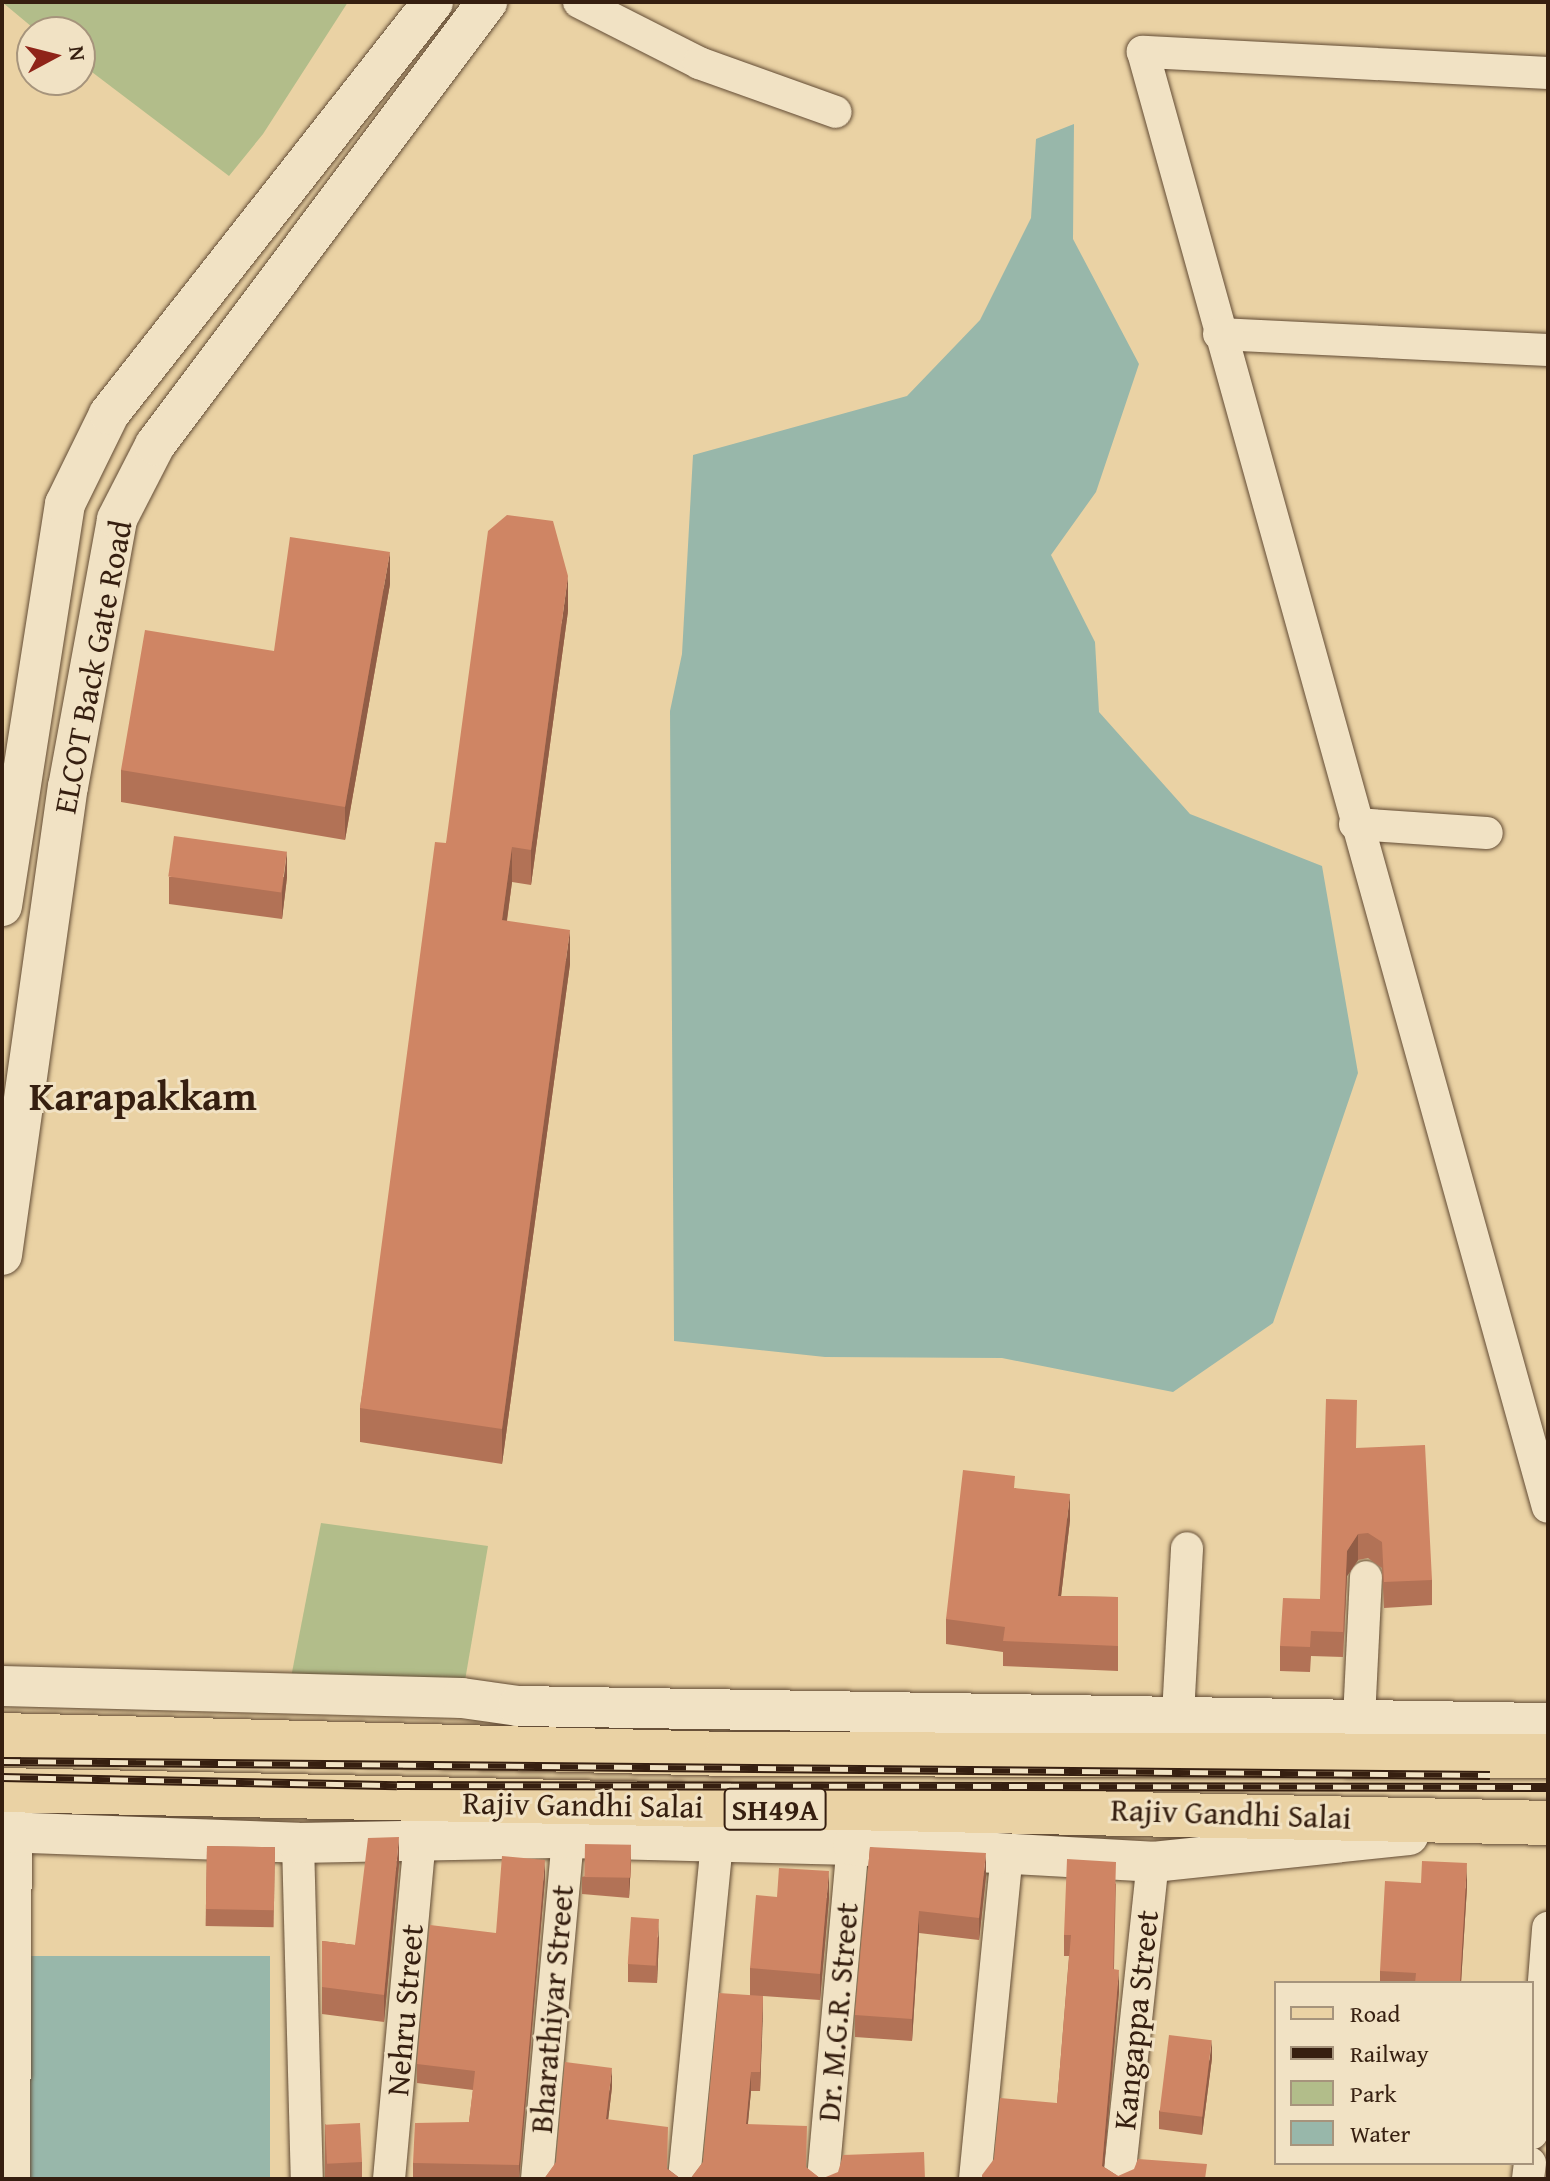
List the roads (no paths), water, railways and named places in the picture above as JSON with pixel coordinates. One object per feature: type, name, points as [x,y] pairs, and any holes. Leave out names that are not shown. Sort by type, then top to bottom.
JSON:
[{"type":"main road","name":"Rajiv Gandhi Salai","points":[[2,1735],[789,1754],[1548,1756]]},
{"type":"main road","name":"Rajiv Gandhi Salai","points":[[9,1811],[719,1826],[1086,1810],[1534,1824]]},
{"type":"street","name":"ELCOT Back Gate Road","points":[[2,906],[65,504],[109,414],[433,2]]},
{"type":"street","name":"ELCOT Back Gate Road","points":[[2,1255],[68,787],[117,519],[155,445],[487,2]]},
{"type":"street","points":[[579,2],[626,14],[699,63],[836,112]]},
{"type":"street","points":[[1548,73],[1143,52],[1355,824],[1548,1507]]},
{"type":"street","points":[[283,195],[319,229]]},
{"type":"street","points":[[1219,334],[1548,350]]},
{"type":"street","points":[[1355,824],[1487,833]]},
{"type":"street","points":[[1178,1715],[1187,1548]]},
{"type":"street","points":[[1359,1719],[1366,1577]]},
{"type":"street","points":[[2,1686],[256,1690],[462,1698],[518,1706],[1548,1723]]},
{"type":"street","points":[[789,1711],[789,1754]]},
{"type":"street","points":[[14,2179],[9,1811],[298,1843],[568,1838],[719,1826],[853,1845],[1153,1862],[1534,1824]]},
{"type":"street","points":[[684,2179],[719,1826]]},
{"type":"street","name":"Bharathiyar Street","points":[[537,2179],[568,1838]]},
{"type":"street","name":"Nehru Street","points":[[389,2179],[420,1841]]},
{"type":"street","points":[[298,1843],[307,2179]]},
{"type":"street","name":"Dr. M.G.R. Street","points":[[823,2179],[853,1845]]},
{"type":"street","points":[[975,2179],[1007,1852]]},
{"type":"street","name":"Kangappa Street","points":[[1119,2179],[1153,1862]]},
{"type":"street","points":[[1534,2107],[1548,1928]]},
{"type":"water","points":[[1074,124],[1073,239],[1139,364],[1096,492],[1051,555],[1095,642],[1099,712],[1190,814],[1322,866],[1358,1073],[1273,1323],[1173,1392],[1002,1358],[825,1357],[674,1341],[670,711],[682,654],[693,455],[907,396],[980,320],[1031,218],[1036,139]]},
{"type":"water","points":[[27,1956],[270,1956],[270,2179],[27,2179]]},
{"type":"railway","points":[[2,1761],[1490,1775]]},
{"type":"railway","points":[[2,1777],[397,1785],[1548,1787]]},
{"type":"district","name":"Karapakkam","points":[[143,1096]]}]
